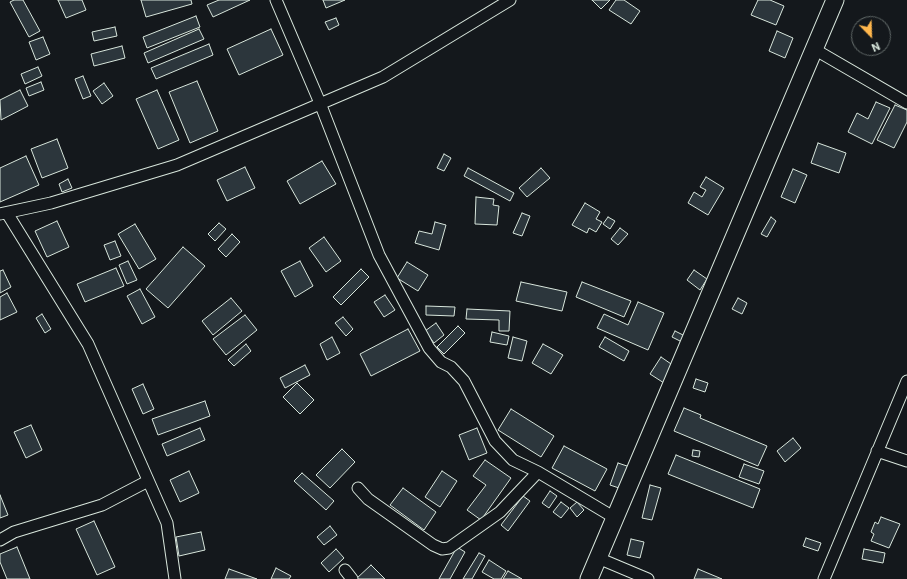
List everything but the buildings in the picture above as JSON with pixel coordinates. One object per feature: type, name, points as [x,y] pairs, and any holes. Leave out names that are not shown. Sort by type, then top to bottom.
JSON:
[{"type":"main road","points":[[589,579],[835,0]]},
{"type":"street","points":[[276,0],[320,103],[379,256],[429,348],[441,362],[450,367],[464,381],[495,441],[513,460],[538,472],[615,518]]},
{"type":"street","points":[[175,579],[167,523],[88,344],[4,213],[51,203],[177,165],[383,77],[510,0]]},
{"type":"street","points":[[814,49],[907,103]]},
{"type":"street","points":[[824,579],[907,381]]},
{"type":"street","points":[[877,452],[907,462]]},
{"type":"street","points":[[358,488],[368,499],[433,545],[442,549],[449,548],[500,512],[538,472]]},
{"type":"street","points":[[0,540],[14,532],[102,505],[148,481]]},
{"type":"street","points":[[598,558],[636,576],[648,579]]},
{"type":"street","points":[[345,570],[352,579]]}]
